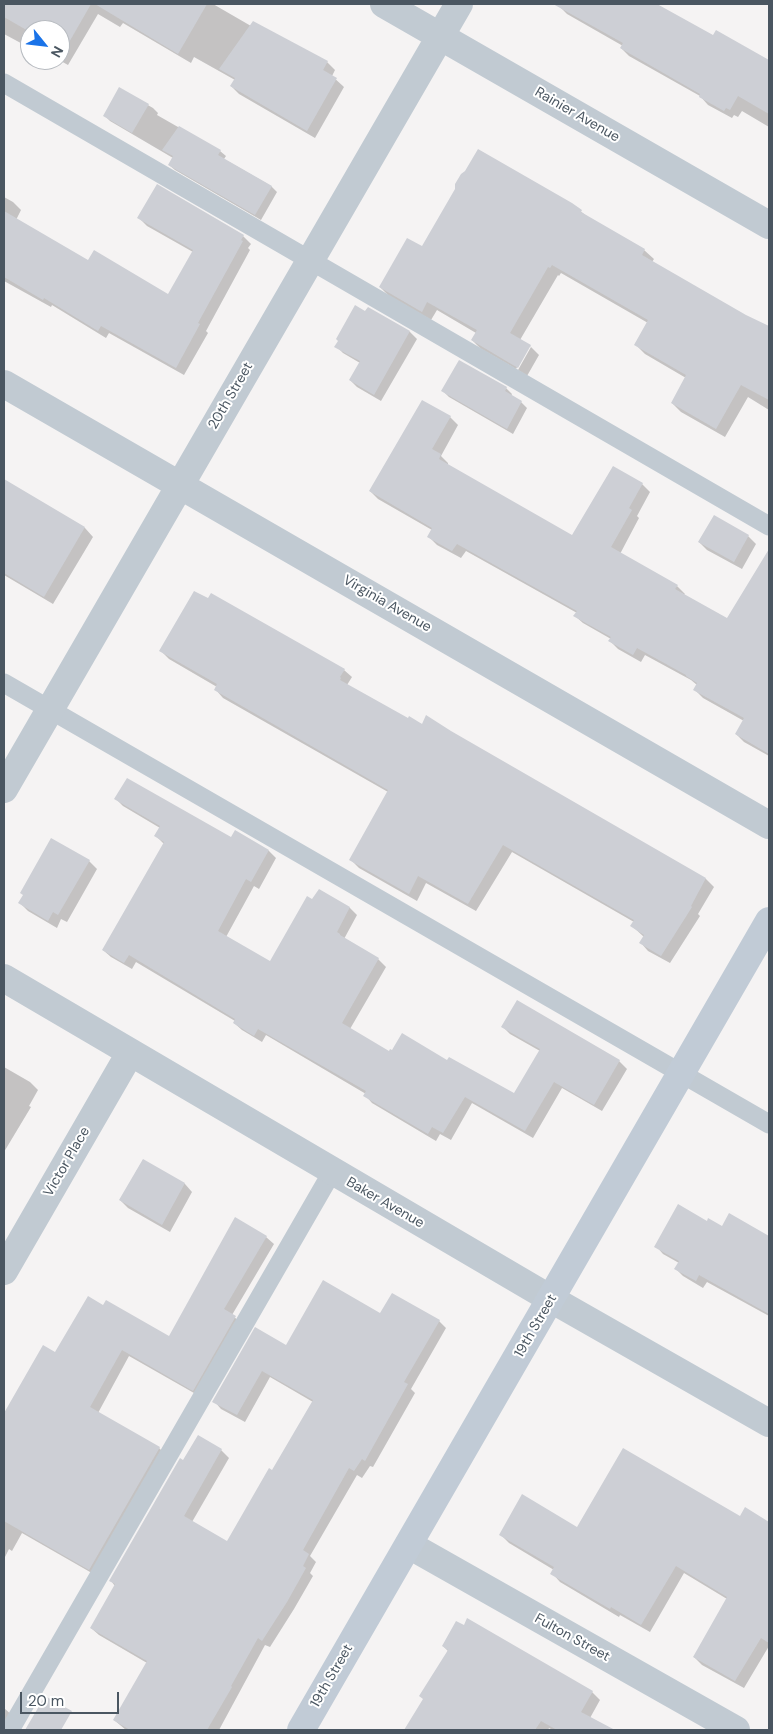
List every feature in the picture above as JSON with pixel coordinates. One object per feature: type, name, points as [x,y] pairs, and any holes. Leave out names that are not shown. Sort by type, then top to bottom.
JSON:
[{"type":"street","name":"Rainier Avenue","points":[[384,4],[769,226]]},
{"type":"street","name":"20th Street","points":[[4,789],[459,4]]},
{"type":"street","name":"Virginia Avenue","points":[[4,384],[769,825]]},
{"type":"street","name":"19th Street","points":[[301,1730],[769,921]]},
{"type":"street","name":"Baker Avenue","points":[[4,978],[332,1172],[769,1423]]},
{"type":"street","name":"Victor Place","points":[[4,1271],[130,1053]]},
{"type":"street","name":"Fulton Street","points":[[409,1545],[736,1730]]},
{"type":"lane","points":[[4,83],[769,526]]},
{"type":"lane","points":[[4,684],[769,1124]]},
{"type":"lane","points":[[10,1730],[332,1172]]},
{"type":"building","points":[[4,4],[91,4],[70,41],[70,20],[20,20],[20,26],[4,17]]},
{"type":"building","points":[[95,4],[207,4],[178,54]]},
{"type":"building","points":[[553,4],[657,4],[713,35],[716,30],[769,60],[769,114],[738,96],[730,110],[726,108],[724,111],[699,97],[700,94],[620,48],[623,43]]},
{"type":"building","points":[[253,21],[328,61],[323,70],[337,78],[307,131],[230,86],[235,78],[219,69]]},
{"type":"building","points":[[119,87],[149,104],[132,133],[103,116]]},
{"type":"building","points":[[179,126],[221,150],[218,155],[272,186],[255,215],[168,165],[173,156],[162,150]]},
{"type":"building","points":[[478,149],[572,203],[582,210],[581,212],[645,249],[642,255],[746,315],[769,326],[769,400],[741,385],[716,429],[671,403],[686,375],[634,345],[648,320],[552,265],[550,268],[548,267],[510,333],[531,345],[518,368],[471,340],[477,330],[427,302],[422,312],[379,287],[407,238],[422,246],[455,189],[455,184]]},
{"type":"building","points":[[157,184],[244,235],[241,240],[243,241],[198,323],[200,324],[176,368],[101,326],[98,331],[44,298],[43,300],[4,277],[4,211],[88,260],[94,250],[168,294],[193,250],[137,218]]},
{"type":"building","points":[[355,305],[365,311],[368,307],[410,331],[374,395],[349,380],[360,361],[334,347],[338,341],[336,339]]},
{"type":"building","points":[[459,360],[507,387],[505,391],[522,401],[507,429],[441,391]]},
{"type":"building","points":[[422,400],[451,416],[432,449],[441,454],[439,459],[572,535],[613,466],[643,483],[629,508],[632,510],[611,547],[678,585],[675,589],[727,618],[769,549],[769,754],[735,734],[744,718],[693,690],[697,683],[686,675],[637,648],[633,655],[608,641],[611,637],[573,616],[577,611],[457,544],[452,551],[427,537],[432,528],[369,491]]},
{"type":"building","points":[[4,479],[85,527],[44,597],[4,573]]},
{"type":"building","points":[[714,515],[749,535],[734,562],[698,542]]},
{"type":"building","points":[[194,591],[208,598],[211,593],[345,669],[340,680],[422,724],[426,715],[706,878],[692,907],[661,956],[639,943],[644,935],[630,926],[634,920],[503,845],[468,904],[418,876],[409,894],[349,860],[388,790],[214,690],[217,684],[159,651]]},
{"type":"building","points":[[127,778],[231,837],[235,830],[269,850],[251,882],[246,879],[218,931],[270,961],[307,896],[312,899],[319,889],[350,907],[337,932],[379,958],[342,1023],[389,1051],[390,1049],[392,1050],[402,1033],[447,1060],[449,1057],[514,1093],[540,1049],[501,1027],[517,1000],[620,1060],[594,1105],[554,1082],[525,1131],[465,1097],[443,1133],[432,1127],[428,1134],[363,1096],[366,1091],[258,1029],[254,1036],[233,1023],[235,1019],[129,955],[124,963],[102,950],[164,842],[154,836],[160,826],[114,799]]},
{"type":"building","points":[[51,838],[90,860],[58,915],[53,912],[48,921],[18,903],[23,895],[20,893]]},
{"type":"building","points":[[143,1159],[185,1183],[162,1225],[119,1200]]},
{"type":"building","points":[[678,1204],[707,1221],[708,1218],[722,1226],[729,1213],[769,1236],[769,1314],[699,1275],[696,1281],[674,1269],[679,1261],[654,1247]]},
{"type":"building","points":[[235,1217],[267,1236],[224,1309],[236,1316],[193,1391],[122,1350],[90,1407],[160,1447],[89,1570],[4,1521],[4,1413],[43,1345],[55,1352],[88,1296],[103,1305],[106,1300],[169,1336]]},
{"type":"building","points":[[323,1280],[380,1313],[392,1293],[440,1320],[404,1382],[408,1384],[365,1461],[362,1459],[354,1471],[349,1468],[303,1550],[309,1554],[303,1566],[306,1568],[287,1602],[262,1641],[258,1638],[207,1730],[130,1730],[113,1720],[147,1661],[90,1628],[115,1584],[109,1581],[180,1458],[183,1460],[198,1435],[222,1449],[184,1516],[227,1541],[269,1468],[272,1470],[313,1400],[262,1371],[237,1415],[212,1402],[255,1327],[286,1345]]},
{"type":"building","points":[[623,1448],[740,1516],[745,1507],[769,1522],[769,1643],[761,1638],[735,1681],[693,1657],[727,1597],[676,1566],[641,1625],[550,1574],[554,1567],[499,1535],[522,1494],[577,1527]]},
{"type":"building","points":[[467,1618],[593,1691],[581,1712],[615,1730],[557,1730],[541,1721],[535,1730],[404,1730],[423,1699],[419,1696],[448,1650],[442,1646],[456,1621],[464,1625]]},
{"type":"building","points":[[45,1696],[72,1711],[61,1730],[25,1730]]}]
